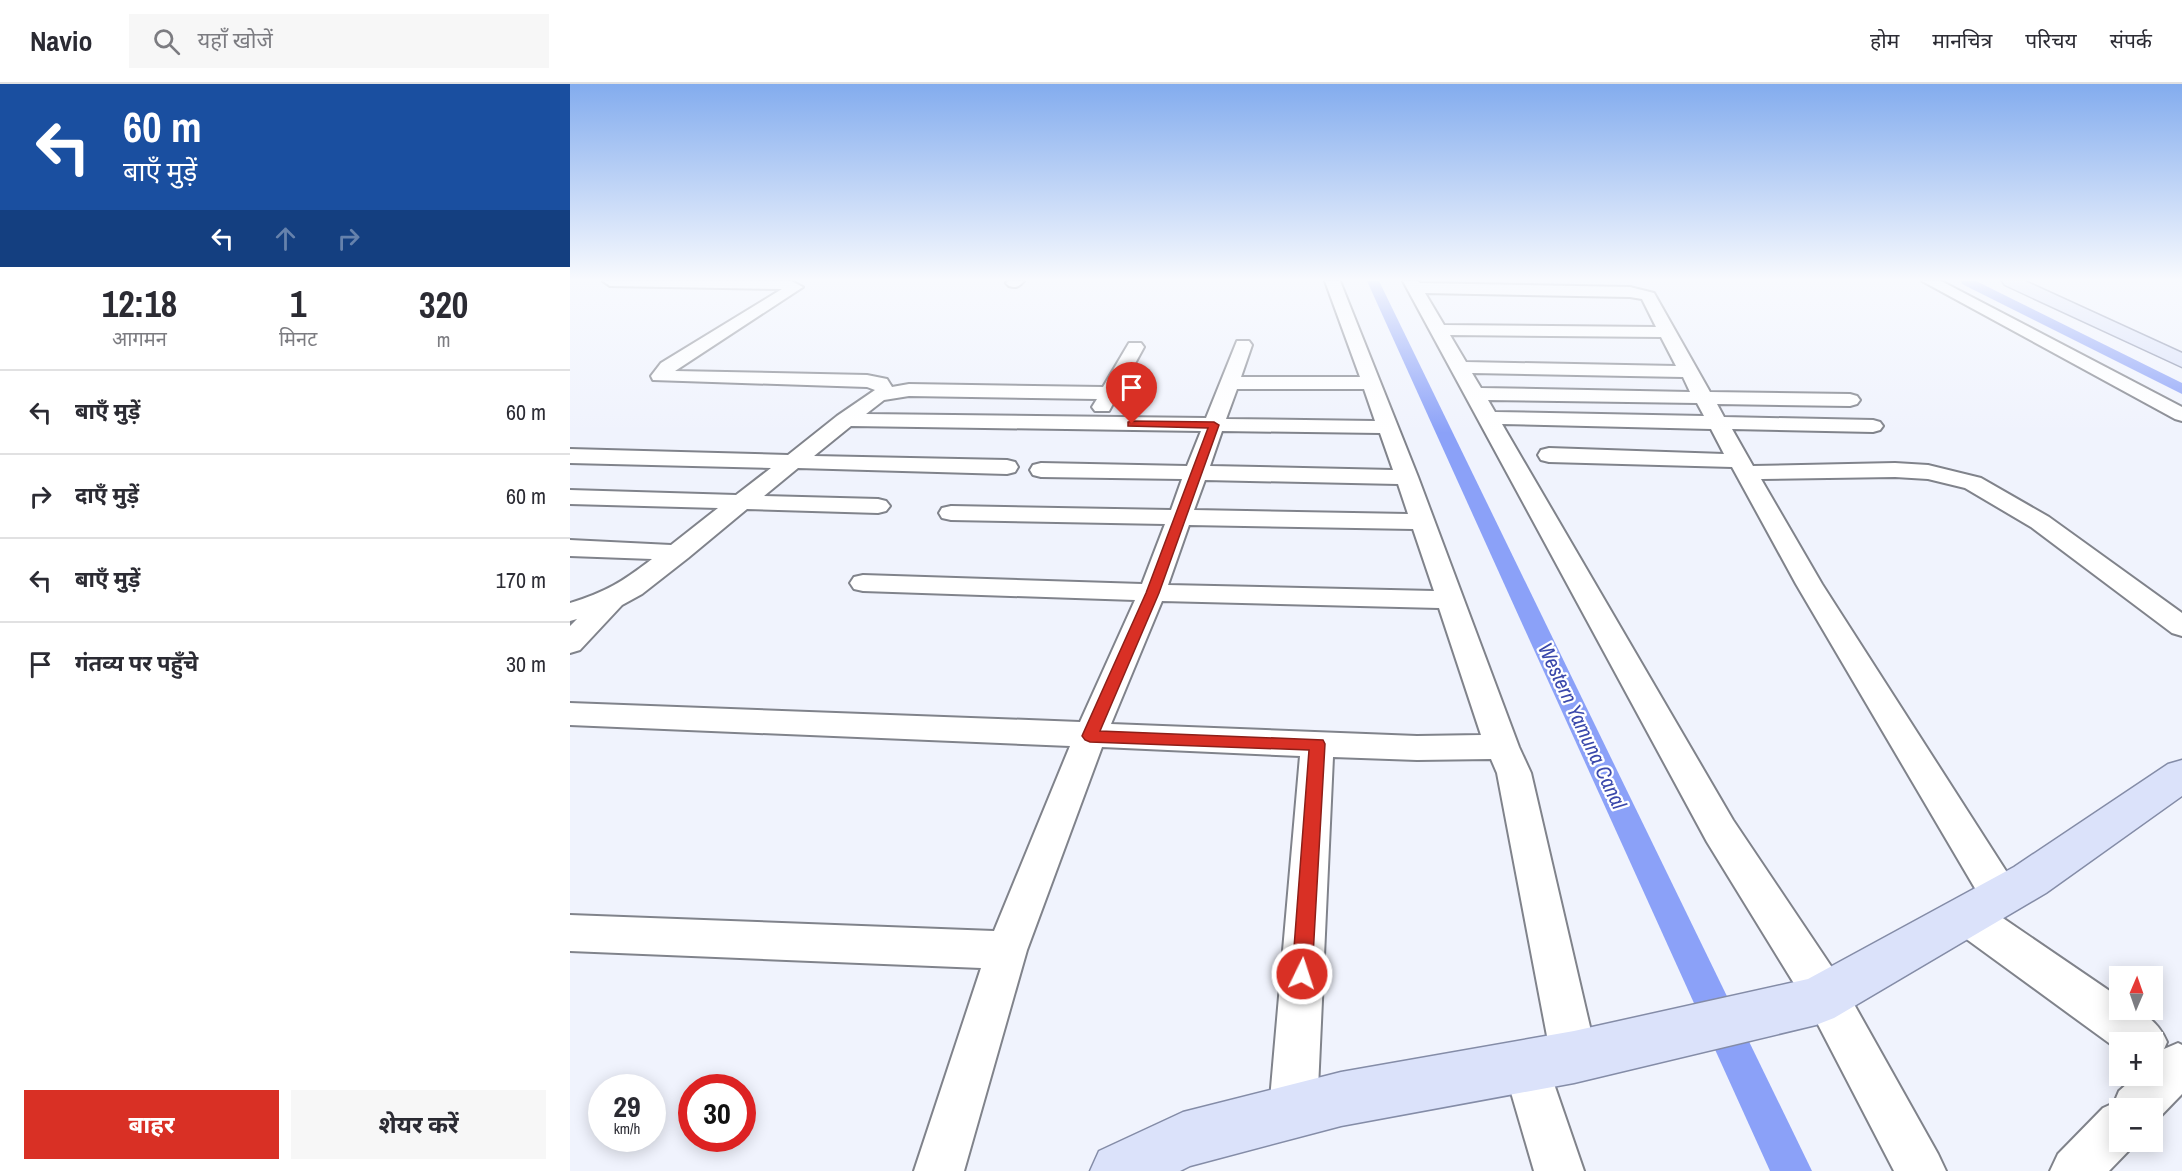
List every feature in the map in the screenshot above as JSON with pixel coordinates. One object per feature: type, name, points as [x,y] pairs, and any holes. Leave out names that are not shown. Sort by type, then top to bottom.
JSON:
[{"type":"main road","points":[[2119,332],[2182,361]]},
{"type":"main road","points":[[1119,1171],[1183,1140],[1341,1099],[1566,1058],[1821,999],[2030,880],[2182,775]]},
{"type":"street","points":[[724,332],[668,367],[660,376],[867,381],[879,383],[886,393]]},
{"type":"street","points":[[1352,332],[1407,477],[1502,747],[1514,773],[1566,1058],[1559,1171]]},
{"type":"street","points":[[1452,332],[1460,367],[1720,831],[1921,1171]]},
{"type":"street","points":[[1664,332],[1667,332],[1744,467],[1984,907],[2164,1056],[2141,1098]]},
{"type":"street","points":[[2025,332],[2182,415]]},
{"type":"street","points":[[939,1171],[1006,950],[1090,736],[1152,593],[1243,345]]},
{"type":"street","points":[[1090,424],[1111,393],[1135,347]]},
{"type":"street","points":[[1498,348],[1534,348]]},
{"type":"street","points":[[1653,351],[1684,361]]},
{"type":"street","points":[[1460,367],[1684,361]]},
{"type":"street","points":[[1229,383],[1372,383]]},
{"type":"street","points":[[570,612],[612,599],[632,588],[844,420],[872,399],[886,393],[909,390],[1111,393]]},
{"type":"street","points":[[1483,406],[1705,398],[1850,400]]},
{"type":"street","points":[[1483,406],[1719,423],[1873,426]]},
{"type":"street","points":[[844,420],[1388,427]]},
{"type":"street","points":[[1549,456],[1744,467],[1928,472],[1973,483],[2040,522],[2182,627]]},
{"type":"street","points":[[573,458],[1006,467]]},
{"type":"street","points":[[1041,470],[1407,477]]},
{"type":"street","points":[[570,497],[878,506]]},
{"type":"street","points":[[951,513],[1423,522]]},
{"type":"street","points":[[570,548],[679,553]]},
{"type":"street","points":[[863,583],[1451,600]]},
{"type":"street","points":[[570,643],[612,599]]},
{"type":"street","points":[[570,714],[1417,748],[1502,747]]},
{"type":"street","points":[[1293,1111],[1317,744]]},
{"type":"street","points":[[570,933],[1006,950]]},
{"type":"street","points":[[2074,1171],[2109,1136]]},
{"type":"waterway","name":"Western Yamuna Canal","points":[[1397,332],[1791,1171]]},
{"type":"waterway","points":[[2068,332],[2182,389]]},
{"type":"route","points":[[1132,424],[1214,425],[1152,593],[1090,736],[1317,744],[1302,974]]}]
